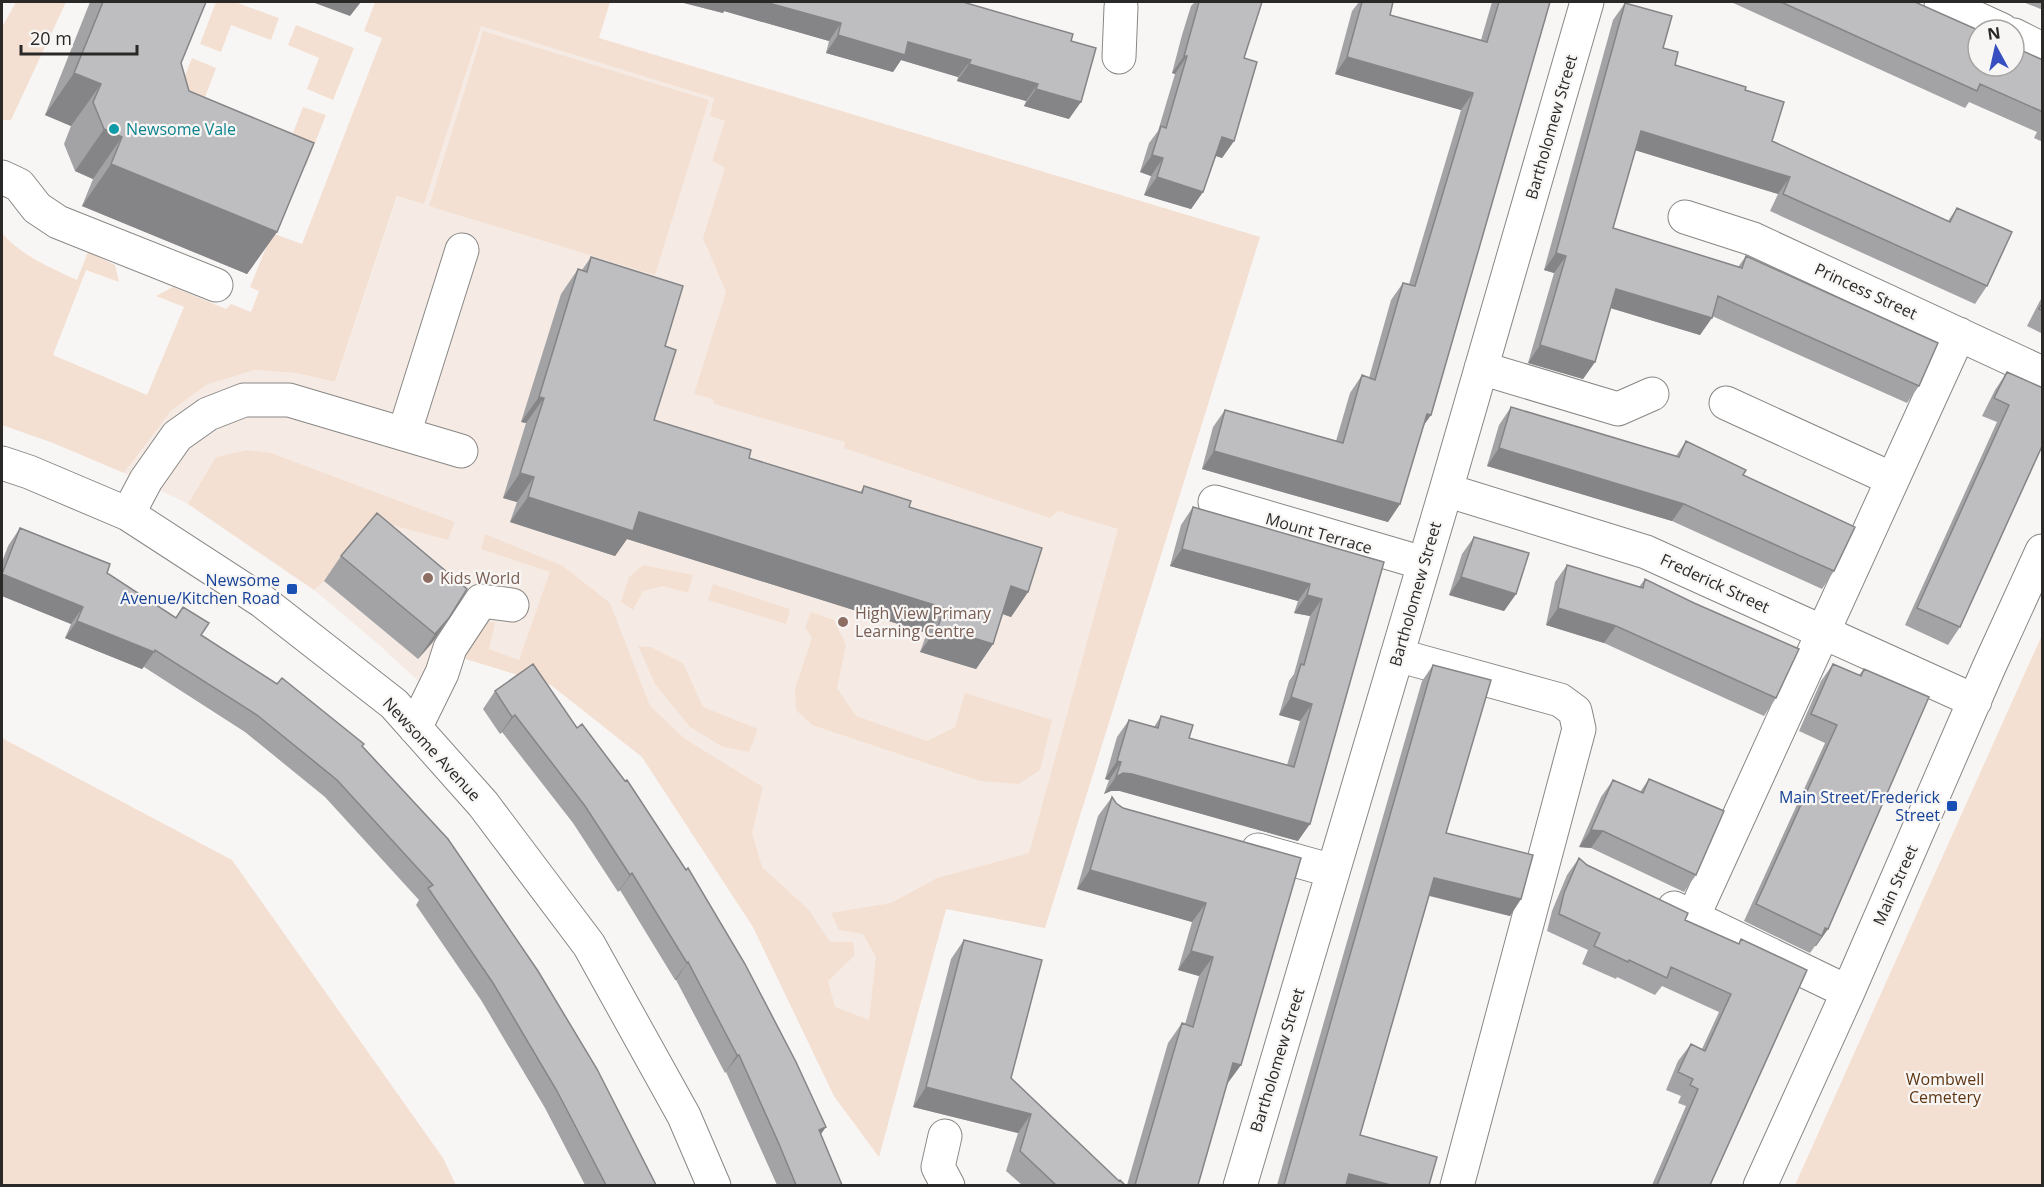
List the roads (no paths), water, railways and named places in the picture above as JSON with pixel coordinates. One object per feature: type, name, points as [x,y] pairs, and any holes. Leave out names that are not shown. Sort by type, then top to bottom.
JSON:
[{"type":"street","name":"Bartholomew Street","points":[[1240,1185],[1446,490],[1587,2]]},
{"type":"street","points":[[1114,3],[1119,57]]},
{"type":"street","points":[[1957,5],[1980,18]]},
{"type":"street","points":[[2026,40],[2043,48]]},
{"type":"street","points":[[2,177],[19,185],[37,208],[58,222],[216,285]]},
{"type":"street","name":"Princess Street","points":[[1685,217],[1754,239],[2043,373]]},
{"type":"street","points":[[404,434],[462,250]]},
{"type":"street","points":[[1694,917],[1959,334]]},
{"type":"street","points":[[1481,368],[1618,409],[1652,394]]},
{"type":"street","points":[[128,514],[146,480],[177,436],[208,414],[244,400],[289,400],[461,451]]},
{"type":"street","points":[[1726,404],[1892,479]]},
{"type":"street","name":"Newsome Avenue","points":[[2,464],[29,472],[128,514],[262,601],[394,704],[483,804],[589,945],[684,1116],[714,1185]]},
{"type":"street","name":"Frederick Street","points":[[1446,490],[1646,552],[1975,701]]},
{"type":"street","name":"Mount Terrace","points":[[1215,502],[1423,563]]},
{"type":"street","name":"Main Street","points":[[1760,1185],[2043,551]]},
{"type":"street","points":[[415,728],[442,673],[450,648],[481,601],[512,605]]},
{"type":"street","points":[[1397,655],[1560,700],[1575,711],[1579,729],[1457,1185]]},
{"type":"street","points":[[1230,842],[1334,871]]},
{"type":"street","points":[[1643,893],[1848,992]]},
{"type":"street","points":[[945,1136],[938,1167],[948,1185]]},
{"type":"place","name":"Newsome Vale","points":[[114,129]]},
{"type":"place","name":"Kids World","points":[[428,578]]},
{"type":"place","name":"Newsome Avenue/Kitchen Road","points":[[292,589]]},
{"type":"place","name":"High View Primary Learning Centre","points":[[843,622]]},
{"type":"place","name":"Main Street/Frederick Street","points":[[1952,806]]},
{"type":"park label","name":"Wombwell Cemetery","points":[[1945,1088]]}]
